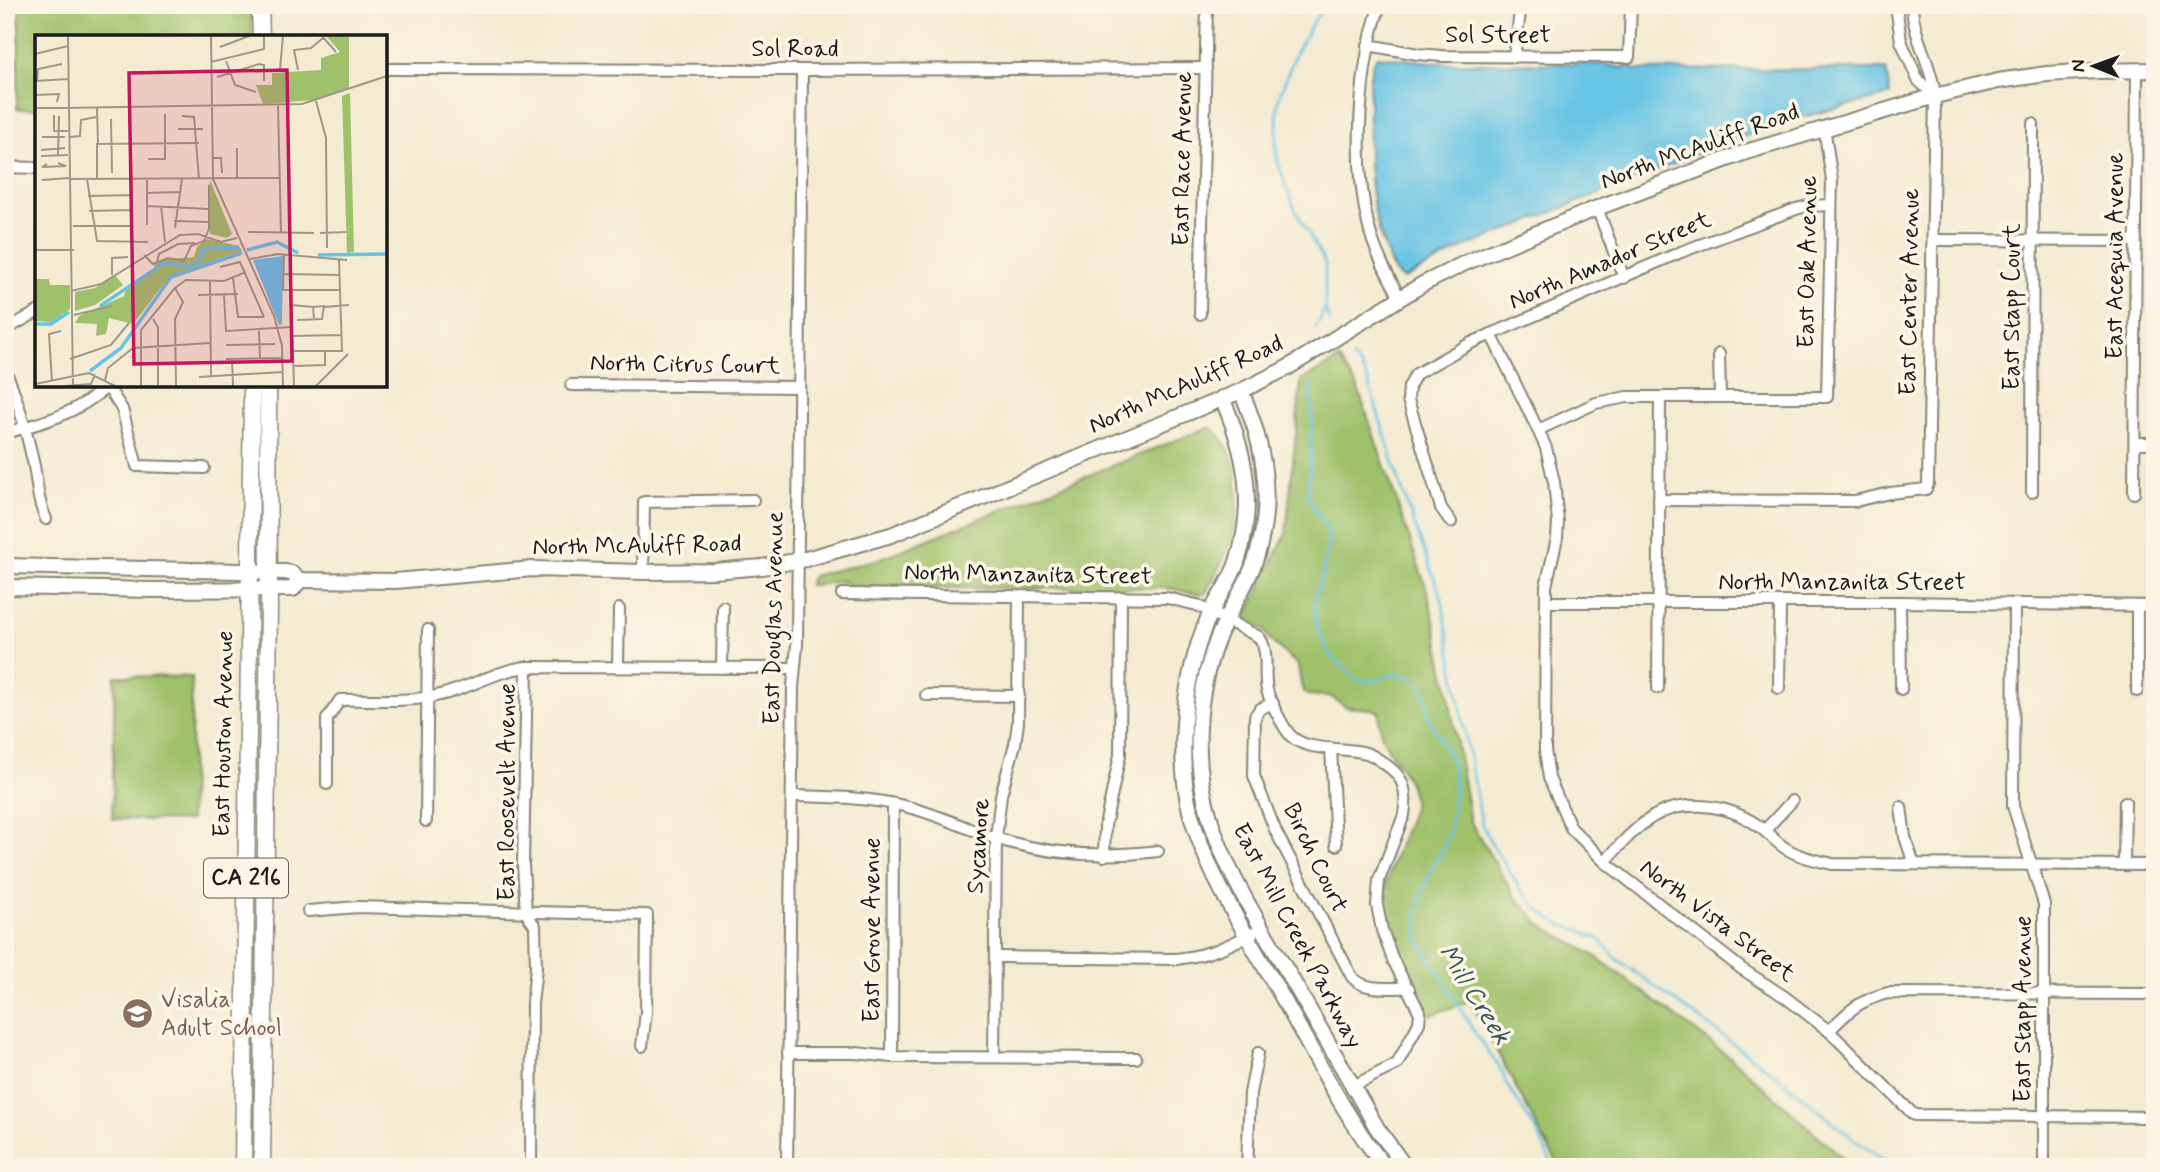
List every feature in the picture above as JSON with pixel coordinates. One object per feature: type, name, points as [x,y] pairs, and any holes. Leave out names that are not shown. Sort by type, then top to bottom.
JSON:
[{"type":"main road","points":[[260,5],[261,35]]},
{"type":"main road","name":"East Houston Avenue","points":[[243,1167],[252,387]]},
{"type":"main road","name":"East Houston Avenue","points":[[262,1167],[269,589],[268,387]]},
{"type":"main road","points":[[244,1064],[251,1068],[254,1079],[252,1167]]},
{"type":"street","name":"East Race Avenue","points":[[1200,314],[1208,5]]},
{"type":"street","points":[[1380,5],[1368,45],[1362,92],[1362,180],[1368,224],[1382,262],[1400,298]]},
{"type":"street","points":[[1514,57],[1521,5]]},
{"type":"street","name":"Sol Street","points":[[1368,45],[1418,54],[1629,57],[1631,5]]},
{"type":"street","points":[[1896,5],[1901,41],[1918,80],[1935,96]]},
{"type":"street","name":"East Center Avenue","points":[[1659,500],[1846,501],[1926,489],[1935,96],[1933,79],[1918,41],[1912,5]]},
{"type":"street","name":"Sol Road","points":[[387,69],[1206,68]]},
{"type":"street","name":"East Douglas Avenue","points":[[787,1167],[794,668],[797,645],[802,70]]},
{"type":"street","name":"East Acequia Avenue","points":[[2134,493],[2137,70]]},
{"type":"street","name":"North McAuliff Road","points":[[5,566],[249,571],[292,573],[300,580],[395,581],[533,569],[643,572],[729,570],[797,561],[891,535],[1241,391],[1287,368],[1400,298],[1465,263],[1597,208],[1734,157],[1824,127],[1998,81],[2047,74],[2155,70]]},
{"type":"street","name":"East Stapp Court","points":[[2032,492],[2033,124]]},
{"type":"street","name":"East Oak Avenue","points":[[1720,396],[1827,397],[1832,180],[1824,127]]},
{"type":"street","points":[[5,167],[35,169]]},
{"type":"street","name":"North Amador Street","points":[[1451,522],[1441,508],[1408,400],[1409,387],[1416,374],[1491,334],[1681,252],[1808,205],[1831,205]]},
{"type":"street","points":[[1597,208],[1624,278]]},
{"type":"street","points":[[1933,240],[2135,242]]},
{"type":"street","points":[[5,330],[35,313]]},
{"type":"street","name":"North Vista Street","points":[[1491,334],[1538,430],[1550,463],[1556,496],[1557,538],[1547,573],[1545,750],[1549,778],[1571,828],[1605,862],[1742,970],[1785,997],[1829,1031],[1914,1115],[2155,1117]]},
{"type":"street","points":[[1538,430],[1596,403],[1627,397],[1720,396],[1719,354]]},
{"type":"street","points":[[5,370],[25,427],[38,501],[46,519]]},
{"type":"street","name":"North Citrus Court","points":[[571,385],[798,387]]},
{"type":"street","points":[[5,433],[65,415],[84,405],[107,387]]},
{"type":"street","points":[[109,387],[122,409],[137,466],[204,468]]},
{"type":"street","name":"East Mill Creek Parkway","points":[[1241,391],[1257,430],[1266,484],[1266,511],[1256,559],[1247,582],[1226,619],[1204,686],[1200,767],[1208,817],[1228,867],[1262,928],[1377,1128],[1405,1167]]},
{"type":"street","points":[[1658,688],[1660,397]]},
{"type":"street","name":"East Mill Creek Parkway","points":[[1222,398],[1239,438],[1244,459],[1247,505],[1236,565],[1203,629],[1186,698],[1183,756],[1191,811],[1199,839],[1247,936],[1352,1122],[1385,1167]]},
{"type":"street","points":[[2135,443],[2155,443]]},
{"type":"street","points":[[643,572],[644,502],[752,500]]},
{"type":"street","name":"North McAuliff Road","points":[[5,587],[293,589],[300,580]]},
{"type":"street","name":"North Manzanita Street","points":[[842,594],[1181,600],[1252,632],[1262,641],[1267,690],[1293,738],[1307,745],[1368,753],[1395,771],[1405,787],[1404,815],[1379,880],[1377,905],[1382,930],[1393,960],[1420,1013],[1419,1023],[1397,1064],[1353,1086]]},
{"type":"street","name":"Sycamore","points":[[994,1057],[996,838],[1001,795],[1016,744],[1019,597]]},
{"type":"street","points":[[1104,856],[1105,827],[1120,755],[1121,597]]},
{"type":"street","name":"North Manzanita Street","points":[[1546,602],[1900,602],[2155,606]]},
{"type":"street","points":[[1779,688],[1780,602]]},
{"type":"street","points":[[1900,602],[1900,689]]},
{"type":"street","name":"East Stapp Avenue","points":[[2014,605],[2013,806],[2044,904],[2044,1167]]},
{"type":"street","points":[[2137,606],[2137,691]]},
{"type":"street","points":[[722,666],[723,607]]},
{"type":"street","points":[[618,666],[619,609]]},
{"type":"street","points":[[426,821],[428,630]]},
{"type":"street","points":[[327,784],[327,719],[340,700],[410,699],[444,694],[497,673],[527,667],[794,668]]},
{"type":"street","name":"East Roosevelt Avenue","points":[[527,667],[523,865],[526,913],[535,926],[536,968],[532,1004],[531,1167]]},
{"type":"street","points":[[926,695],[1019,696]]},
{"type":"street","name":"Birch Court","points":[[1273,703],[1260,709],[1255,716],[1254,776],[1276,832],[1352,977],[1368,987],[1409,988]]},
{"type":"street","points":[[1331,748],[1336,845]]},
{"type":"street","points":[[792,796],[857,797],[893,804],[934,814],[996,838],[1052,852],[1124,856],[1158,851]]},
{"type":"street","points":[[1765,831],[1792,801]]},
{"type":"street","points":[[2124,865],[2125,802]]},
{"type":"street","name":"East Grove Avenue","points":[[892,1057],[893,804]]},
{"type":"street","points":[[1605,862],[1627,836],[1650,818],[1675,809],[1705,805],[1733,811],[1786,848],[1805,857],[1832,864],[2155,865]]},
{"type":"street","points":[[1901,807],[1905,837],[1914,864]]},
{"type":"street","points":[[308,911],[358,907],[647,915],[646,1012],[642,1046]]},
{"type":"street","points":[[995,957],[1200,956],[1219,951],[1262,928]]},
{"type":"street","points":[[1829,1031],[1853,1007],[1869,998],[1888,993],[2155,995]]},
{"type":"street","points":[[788,1053],[856,1053],[892,1057],[1136,1058]]},
{"type":"street","points":[[1247,1167],[1250,1093],[1258,1053]]},
{"type":"street","points":[[656,1167],[692,1167]]},
{"type":"green space","points":[[20,5],[252,5],[252,35],[35,35],[35,109],[17,109]]},
{"type":"green space","points":[[1339,359],[1357,386],[1428,593],[1445,673],[1470,821],[1514,895],[1540,924],[1595,956],[1731,1058],[1853,1167],[1560,1167],[1470,1001],[1430,1015],[1405,973],[1386,927],[1386,886],[1413,808],[1413,798],[1408,780],[1383,739],[1379,712],[1346,707],[1330,696],[1308,695],[1302,689],[1298,665],[1270,640],[1265,631],[1245,618],[1286,534],[1301,381]]},
{"type":"green space","points":[[1211,428],[1221,437],[1233,460],[1237,502],[1229,546],[1205,594],[1166,588],[869,588],[846,584],[844,581],[809,585],[813,576],[879,559]]},
{"type":"green space","points":[[115,676],[192,677],[190,821],[112,819]]},
{"type":"water","points":[[1377,56],[1438,63],[1603,64],[1620,68],[1631,65],[1634,70],[1886,69],[1890,95],[1798,118],[1725,143],[1463,248],[1404,279],[1393,269],[1381,236],[1370,183],[1370,82]]},
{"type":"waterway","name":"Mill Creek","points":[[1316,329],[1325,308],[1325,263],[1296,211],[1286,187],[1276,147],[1278,100],[1296,52],[1326,5]]},
{"type":"waterway","points":[[1325,308],[1329,320]]},
{"type":"waterway","points":[[1352,357],[1368,381],[1405,499],[1442,599],[1482,825],[1522,891],[1541,912],[1561,925],[1598,938],[1617,959],[1775,1074],[1856,1141],[1894,1167]]},
{"type":"waterway","name":"Mill Creek","points":[[1311,383],[1308,497],[1329,533],[1324,569],[1314,600],[1317,630],[1331,656],[1357,680],[1374,681],[1395,674],[1413,677],[1424,690],[1430,722],[1451,758],[1455,785],[1450,828],[1420,898],[1417,918],[1419,940],[1475,1033],[1502,1071],[1506,1083],[1537,1132],[1553,1167]]},
{"type":"place","name":"Visalia Adult School","points":[[138,1014]]}]
